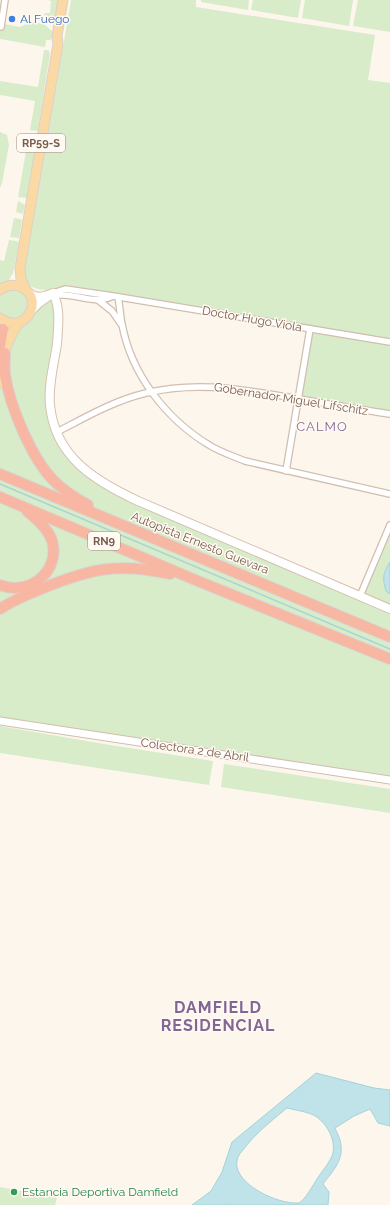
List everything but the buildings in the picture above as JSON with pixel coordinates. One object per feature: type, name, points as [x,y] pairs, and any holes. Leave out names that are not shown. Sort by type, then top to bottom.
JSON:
[{"type":"highway","points":[[1,322],[5,373],[13,404],[32,452],[38,462],[53,479],[71,495],[124,526]]},
{"type":"highway","name":"Autopista Ernesto Guevara","points":[[0,474],[390,637]]},
{"type":"highway","name":"RN9","points":[[0,497],[193,579],[390,659]]},
{"type":"highway","points":[[0,585],[15,589],[22,588],[36,582],[45,575],[51,566],[53,555],[52,540],[43,526],[15,503]]},
{"type":"highway","points":[[0,609],[30,593],[86,573],[121,567],[147,569],[193,579]]},
{"type":"highway","points":[[0,593],[12,595],[30,593]]},
{"type":"main road","name":"RP59-S","points":[[27,291],[21,279],[20,268],[58,44],[57,36],[63,0]]},
{"type":"main road","name":"RP59-S","points":[[58,44],[62,37],[67,0]]},
{"type":"main road","name":"RP59-S","points":[[11,285],[20,268]]},
{"type":"main road","points":[[0,290],[11,285],[19,286],[27,291],[32,301],[31,311],[14,330],[4,349],[0,383]]},
{"type":"main road","name":"Doctor Hugo Viola","points":[[27,291],[39,297],[53,294]]},
{"type":"main road","points":[[53,294],[57,302],[59,317],[50,404],[57,432],[66,450],[80,466],[117,492],[390,609]]},
{"type":"main road","name":"Doctor Hugo Viola","points":[[31,311],[43,300],[53,294]]},
{"type":"main road","points":[[1,322],[20,322]]},
{"type":"street","points":[[1,27],[5,0]]},
{"type":"street","name":"Doctor Hugo Viola","points":[[53,294],[66,290],[116,297],[390,342]]},
{"type":"street","name":"Doctor Hugo Viola","points":[[53,294],[96,299],[116,297]]},
{"type":"street","points":[[116,297],[115,307],[117,317]]},
{"type":"street","points":[[116,297],[121,324],[136,365],[152,392],[173,418],[210,446],[245,461],[286,472],[390,494]]},
{"type":"street","points":[[96,299],[107,306],[121,324]]},
{"type":"street","points":[[286,472],[310,329]]},
{"type":"street","name":"Gobernador Miguel Lifschitz","points":[[57,432],[106,406],[138,395],[184,387],[219,387],[390,414]]},
{"type":"street","points":[[360,596],[390,524]]},
{"type":"street","name":"Colectora 2 de Abril","points":[[0,721],[390,780]]},
{"type":"green space","points":[[48,0],[59,0],[55,19],[44,15],[45,13],[50,13],[51,1]]},
{"type":"green space","points":[[71,0],[196,0],[196,7],[375,35],[368,80],[390,83],[390,340],[66,285],[55,289],[45,290],[34,288],[25,282],[24,270]]},
{"type":"green space","points":[[201,0],[249,0],[248,10],[201,2]]},
{"type":"green space","points":[[253,0],[301,0],[298,18],[251,10]]},
{"type":"green space","points":[[305,0],[353,0],[349,26],[302,18]]},
{"type":"green space","points":[[358,0],[390,0],[390,32],[353,26]]},
{"type":"green space","points":[[31,22],[44,24],[53,32],[53,38],[46,40],[45,47],[0,39],[0,30],[3,30],[4,24],[20,27]]},
{"type":"green space","points":[[44,50],[48,50],[50,53],[38,130],[36,131],[30,130],[35,101],[0,95],[0,81],[38,87]]},
{"type":"green space","points":[[0,132],[7,135],[9,145],[0,188]]},
{"type":"green space","points":[[29,134],[37,143],[27,198],[18,197]]},
{"type":"green space","points":[[18,201],[25,205],[23,214],[16,212]]},
{"type":"green space","points":[[14,218],[22,220],[19,238],[10,237]]},
{"type":"green space","points":[[9,240],[17,241],[19,243],[13,273],[9,280],[0,284],[0,260],[4,261]]},
{"type":"green space","points":[[17,289],[25,294],[28,308],[23,316],[14,320],[0,313],[0,295],[7,290]]},
{"type":"green space","points":[[50,296],[57,302],[50,392],[60,439],[101,482],[390,609],[390,780],[0,721],[0,318],[14,323]]},
{"type":"green space","points":[[316,332],[390,344],[390,412],[303,396],[302,391],[311,336]]},
{"type":"green space","points":[[390,531],[390,605],[364,594]]},
{"type":"green space","points":[[0,726],[213,761],[209,785],[0,753]]},
{"type":"green space","points":[[224,764],[390,789],[390,813],[221,787]]},
{"type":"green space","name":"Estancia Deportiva Damfield","points":[[0,1187],[57,1198],[55,1205],[0,1205]]},
{"type":"water","points":[[390,562],[390,594],[386,591],[384,579]]},
{"type":"water","points":[[316,1073],[374,1088],[390,1090],[390,1126],[378,1123],[370,1109],[354,1116],[335,1128],[340,1141],[341,1151],[339,1161],[323,1184],[329,1192],[328,1205],[192,1205],[211,1191],[222,1172],[232,1142]],"holes":[[[287,1108],[302,1111],[316,1117],[329,1131],[333,1144],[332,1156],[329,1162],[306,1196],[299,1203],[290,1203],[279,1200],[257,1190],[247,1183],[240,1175],[237,1166],[238,1156],[269,1123]]]},
{"type":"waterway","points":[[0,484],[390,649]]},
{"type":"place","name":"Al Fuego","points":[[12,19]]},
{"type":"place","name":"Estancia Deportiva Damfield","points":[[14,1192]]},
{"type":"district","name":"CALMO","points":[[322,426]]},
{"type":"district","name":"DAMFIELD RESIDENCIAL","points":[[218,1016]]}]
